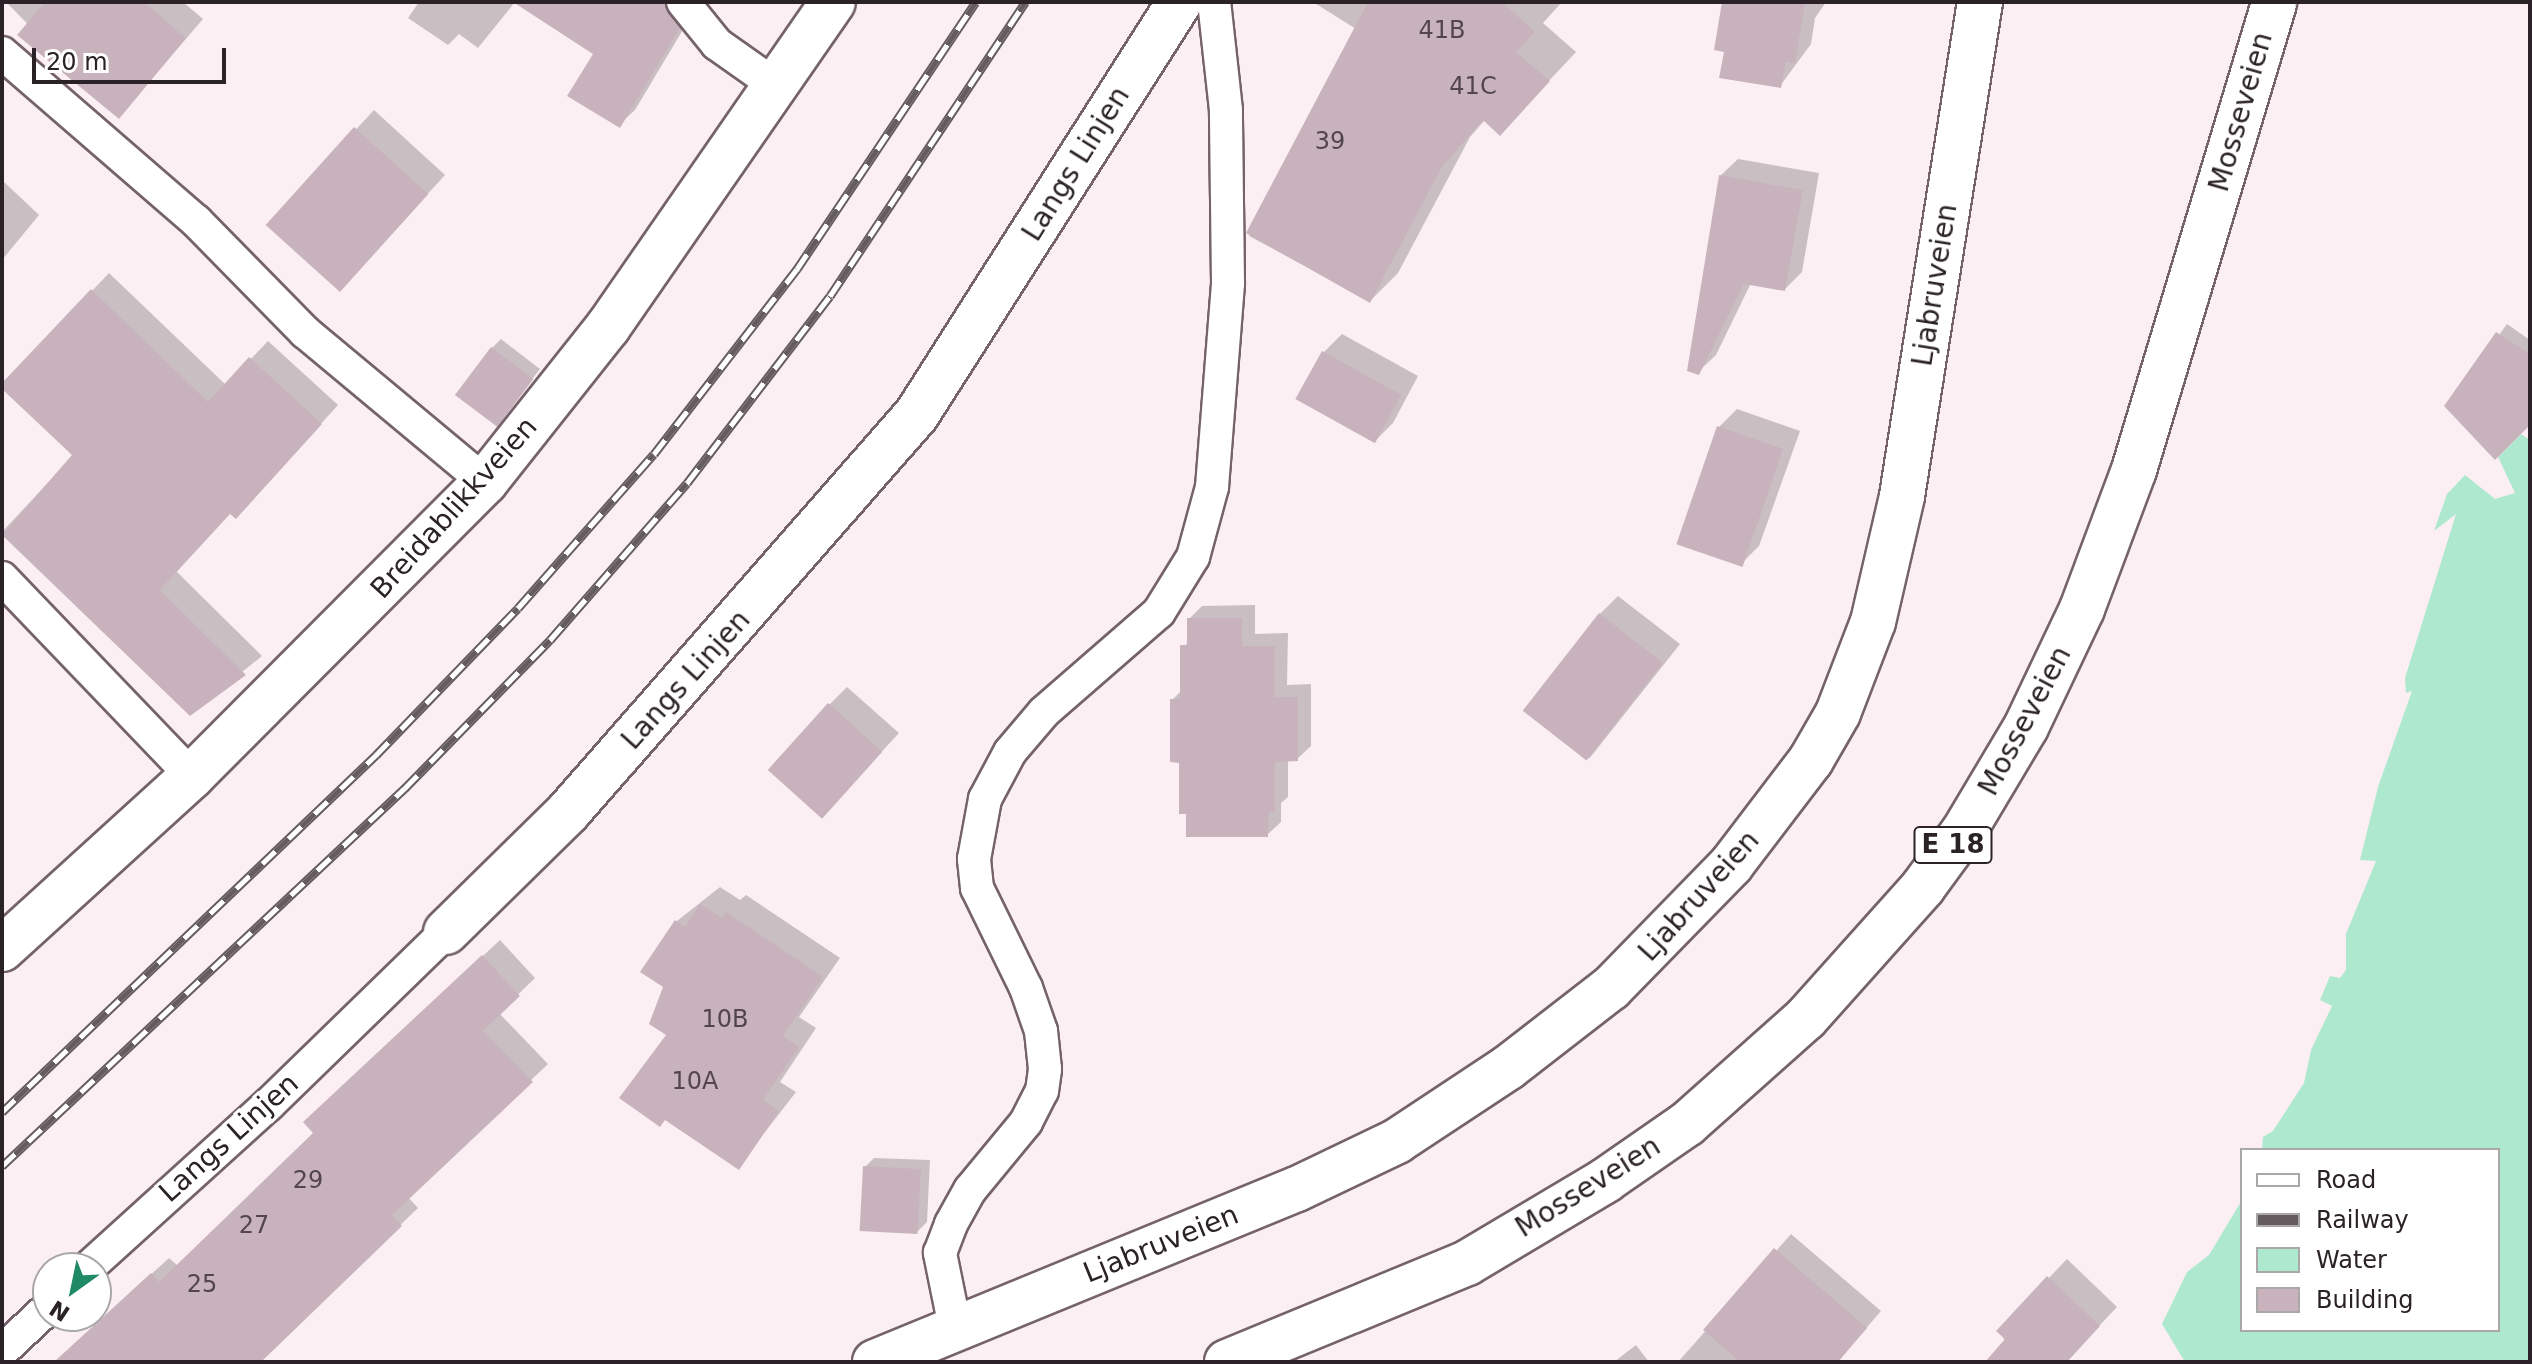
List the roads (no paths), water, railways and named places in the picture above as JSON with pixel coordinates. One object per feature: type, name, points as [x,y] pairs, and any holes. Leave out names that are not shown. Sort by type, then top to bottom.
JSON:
[{"type":"main road","name":"Breidablikkveien","points":[[2,949],[192,776],[485,482],[608,327],[778,87],[833,2]]},
{"type":"main road","name":"Langs Linjen","points":[[446,932],[568,812],[917,414],[1179,2]]},
{"type":"main road","name":"Ljabruveien","points":[[875,1362],[1297,1189],[1439,1116],[1621,979],[1696,905],[1776,808],[1838,713],[1859,667],[1889,563],[1980,2]]},
{"type":"main road","name":"Mosseveien","points":[[1227,1362],[1467,1263],[1645,1153],[1732,1087],[1806,1018],[1923,887],[1964,831],[2026,727],[2082,609],[2134,470],[2274,2]]},
{"type":"lane","points":[[683,2],[717,44],[778,87]]},
{"type":"lane","points":[[955,1327],[940,1253],[945,1238],[970,1190],[1026,1122],[1042,1091],[1045,1069],[1041,1031],[1026,988],[977,888],[974,859],[985,799],[1010,752],[1044,712],[1159,612],[1193,557],[1212,487],[1228,283],[1226,110],[1214,2]]},
{"type":"lane","points":[[2,53],[196,221],[305,332],[485,482]]},
{"type":"lane","points":[[2,578],[192,776]]},
{"type":"lane","name":"Langs Linjen","points":[[106,1252],[268,1105],[446,932]]},
{"type":"lane","points":[[2,1351],[32,1323]]},
{"type":"water","points":[[2521,434],[2530,440],[2530,1362],[2185,1362],[2162,1324],[2187,1272],[2209,1255],[2240,1203],[2240,1332],[2500,1332],[2500,1148],[2262,1148],[2263,1137],[2273,1131],[2304,1083],[2311,1050],[2332,1006],[2320,1000],[2330,976],[2340,978],[2346,970],[2346,934],[2376,861],[2360,860],[2378,787],[2412,691],[2406,693],[2405,678],[2456,514],[2434,531],[2447,494],[2465,475],[2495,499],[2515,493],[2498,457]]},
{"type":"railway","points":[[2,1112],[376,755],[518,608],[654,454],[797,269],[976,2]]},
{"type":"railway","points":[[2,1166],[405,788],[550,640],[687,483],[830,296],[1025,2]]}]
